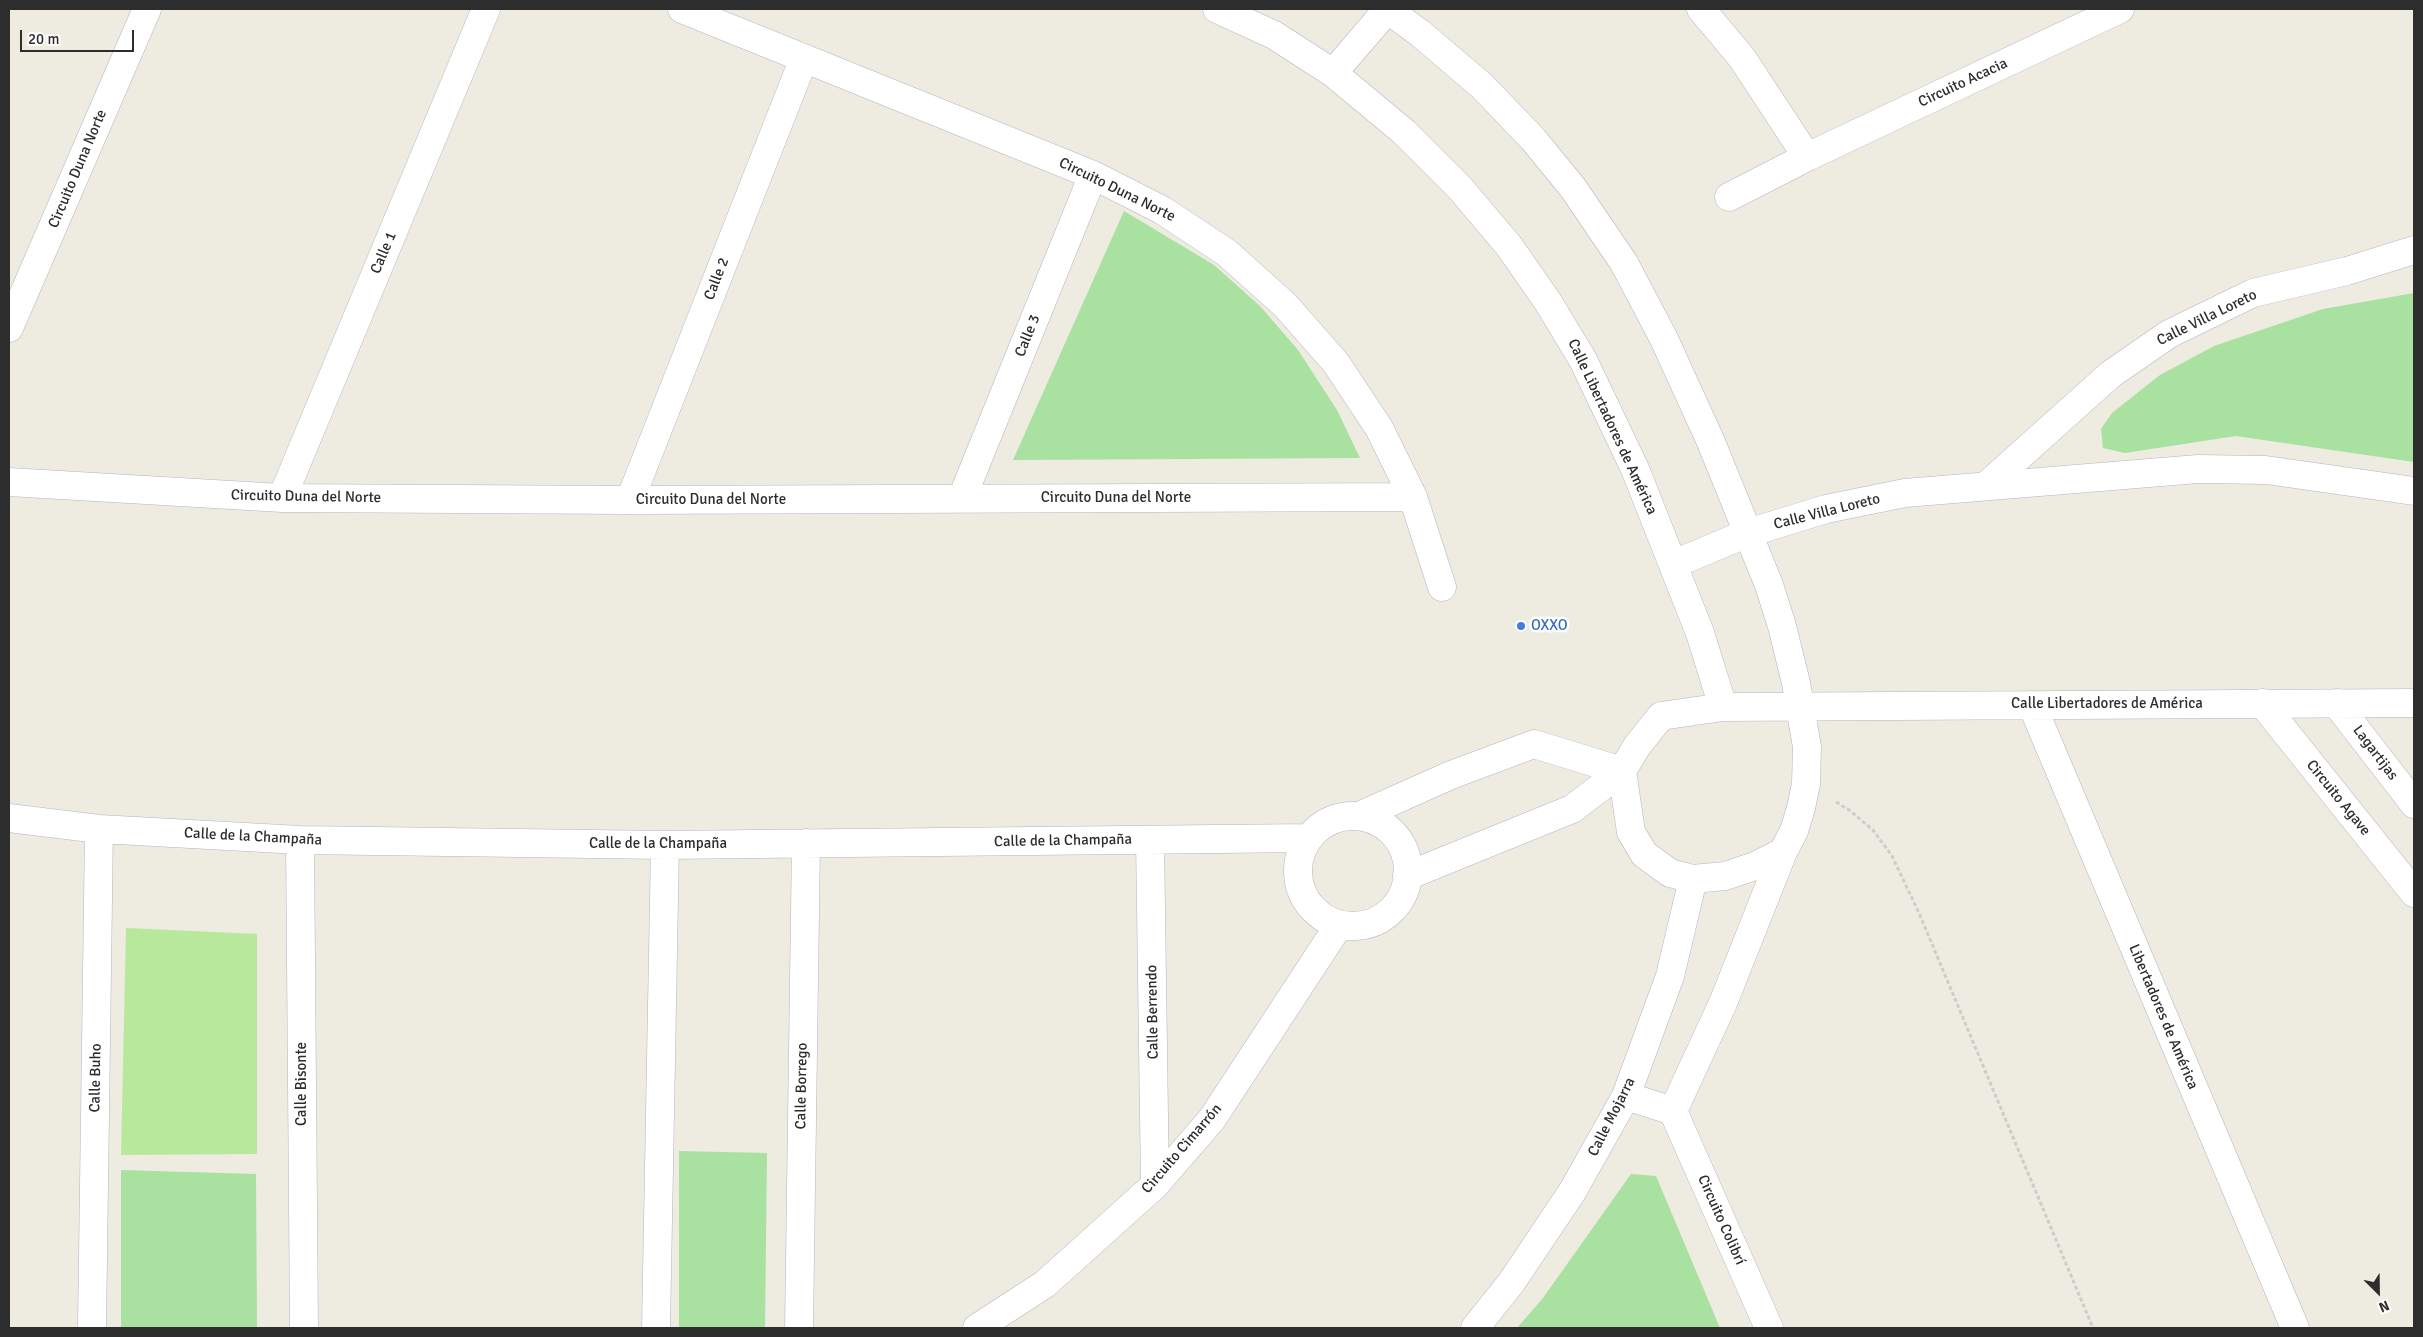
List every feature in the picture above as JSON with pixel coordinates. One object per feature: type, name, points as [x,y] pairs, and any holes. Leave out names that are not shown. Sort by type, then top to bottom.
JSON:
[{"type":"street","name":"Circuito Duna Norte","points":[[9,328],[147,9]]},
{"type":"street","name":"Calle 1","points":[[282,498],[486,9]]},
{"type":"street","name":"Circuito Duna Norte","points":[[682,9],[1093,175],[1162,210],[1227,254],[1285,305],[1336,363],[1379,428],[1413,497],[1442,587]]},
{"type":"street","name":"Calle Libertadores de América","points":[[1217,9],[1274,35],[1333,73],[1404,132],[1460,188],[1509,246],[1548,302],[1583,360],[1635,468],[1700,633],[1722,707],[2414,703]]},
{"type":"street","points":[[1333,73],[1387,9],[1421,34],[1482,86],[1533,139],[1573,188],[1624,263],[1664,339],[1711,442],[1748,533],[1782,626],[1807,747],[1806,784],[1794,830],[1783,852],[1723,1003],[1673,1112],[1626,1096]]},
{"type":"street","points":[[1701,9],[1742,58],[1807,157]]},
{"type":"street","name":"Circuito Acacia","points":[[1729,197],[1807,157],[2120,9]]},
{"type":"street","name":"Calle 2","points":[[630,500],[804,58]]},
{"type":"street","name":"Calle 3","points":[[962,498],[1093,175]]},
{"type":"street","name":"Calle Villa Loreto","points":[[1986,486],[2111,374],[2169,334],[2252,293],[2347,271],[2414,250]]},
{"type":"street","name":"Calle Villa Loreto","points":[[1674,564],[1748,533],[1826,509],[1905,493],[2198,469],[2266,470],[2414,491]]},
{"type":"street","name":"Circuito Duna del Norte","points":[[9,482],[282,498],[630,500],[1413,497]]},
{"type":"street","name":"Circuito Agave","points":[[2262,703],[2414,893]]},
{"type":"street","name":"Lagartijas","points":[[2336,703],[2414,804]]},
{"type":"street","name":"Libertadores de América","points":[[2032,705],[2294,1328]]},
{"type":"street","points":[[1407,876],[1572,809],[1622,771],[1637,746],[1661,716],[1722,707]]},
{"type":"street","points":[[1358,816],[1380,823],[1397,837],[1406,858],[1407,876],[1403,894],[1395,908],[1370,924],[1354,927],[1339,925],[1322,918],[1309,906],[1300,890],[1297,872],[1300,854],[1308,838],[1318,828],[1331,821],[1358,816],[1451,775],[1534,744],[1622,771]]},
{"type":"street","points":[[1622,771],[1631,832],[1644,854],[1670,873],[1693,879],[1725,876],[1755,866],[1783,852]]},
{"type":"street","name":"Calle de la Champaña","points":[[9,818],[99,829],[300,840],[665,845],[1308,838]]},
{"type":"street","name":"Calle Buho","points":[[92,1328],[99,829]]},
{"type":"street","name":"Calle Bisonte","points":[[300,840],[304,1328]]},
{"type":"street","name":"Calle Berrendo","points":[[1150,840],[1155,1185]]},
{"type":"street","name":"Calle Borrego","points":[[799,1328],[806,843]]},
{"type":"street","points":[[656,1328],[665,845]]},
{"type":"street","name":"Calle Mojarra","points":[[1474,1328],[1511,1283],[1572,1192],[1626,1096],[1670,976],[1693,879]]},
{"type":"street","name":"Circuito Cimarrón","points":[[977,1328],[1045,1284],[1155,1185],[1212,1119],[1339,925]]},
{"type":"street","name":"Circuito Colibrí","points":[[1673,1112],[1769,1328]]},
{"type":"path","points":[[1806,784],[1849,810],[1873,830],[1892,856],[1922,922],[2093,1328]]},
{"type":"green space","points":[[1124,211],[1214,265],[1260,306],[1298,350],[1337,410],[1360,458],[1013,460]]},
{"type":"green space","points":[[2414,293],[2414,462],[2236,436],[2125,453],[2103,448],[2101,429],[2112,413],[2160,375],[2214,346],[2323,309]]},
{"type":"green space","points":[[126,928],[257,934],[257,1154],[121,1155]]},
{"type":"green space","points":[[679,1151],[767,1153],[765,1328],[679,1328]]},
{"type":"green space","points":[[121,1170],[256,1174],[257,1328],[121,1328]]},
{"type":"green space","points":[[1631,1174],[1656,1176],[1720,1328],[1517,1328],[1543,1298]]},
{"type":"place","name":"OXXO","points":[[1521,626]]}]
